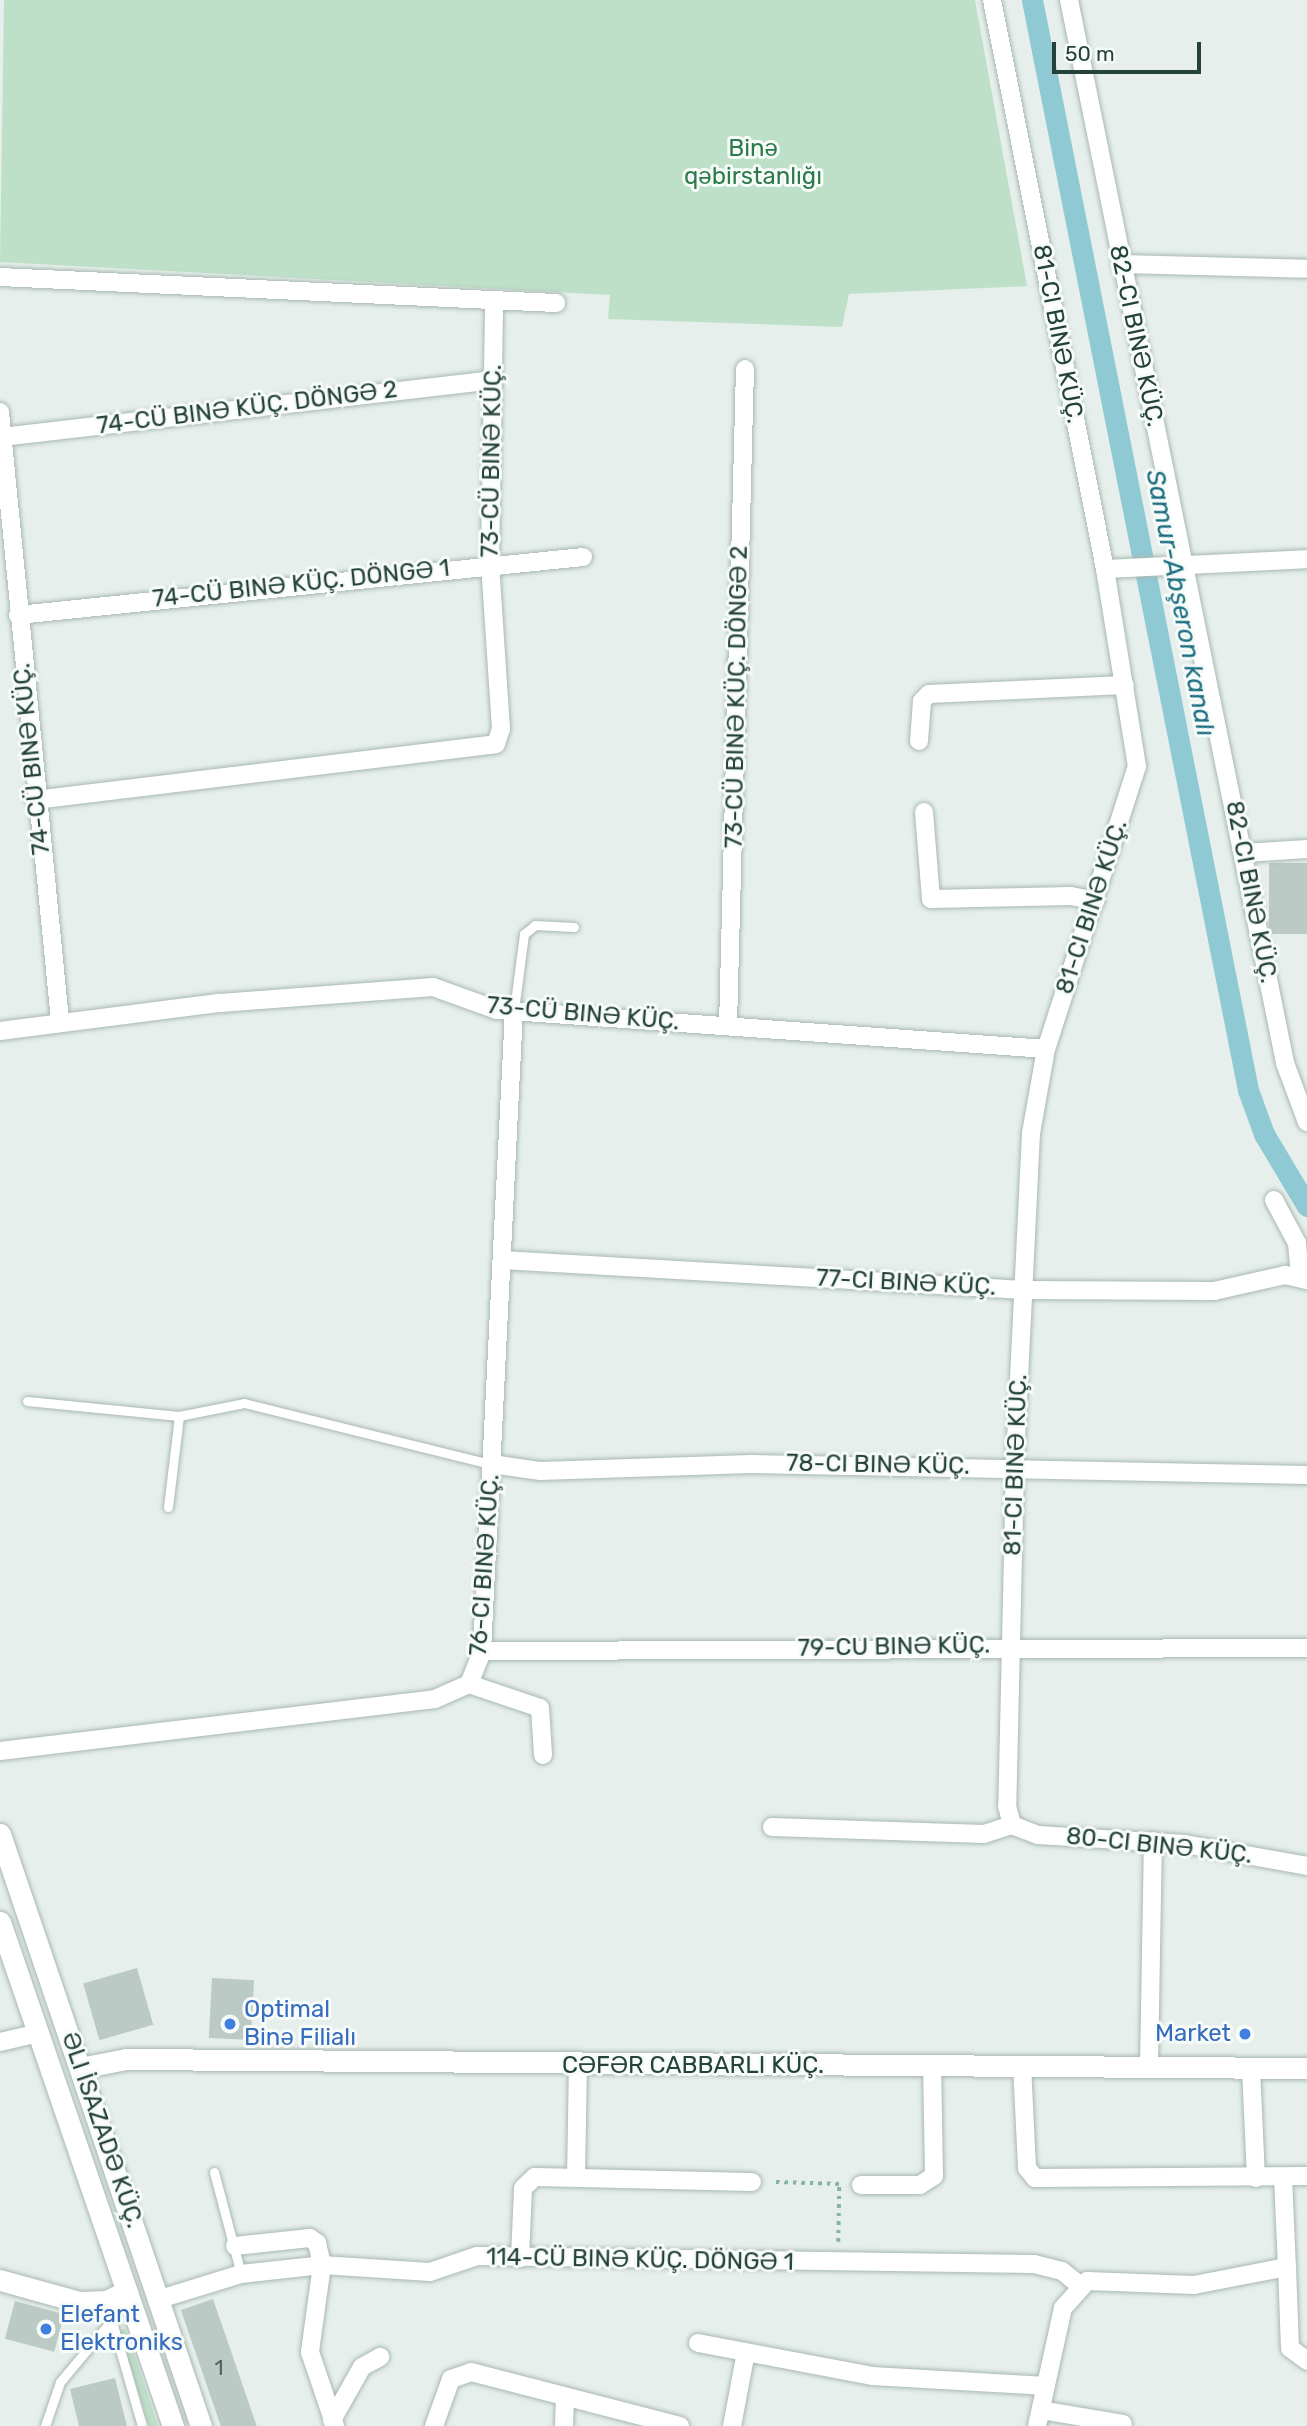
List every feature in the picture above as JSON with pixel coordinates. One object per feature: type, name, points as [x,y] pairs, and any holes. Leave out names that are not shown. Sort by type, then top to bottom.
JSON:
[{"type":"street","name":"81-CI BINƏ KÜÇ.","points":[[992,0],[1105,569],[1138,766],[1046,1049],[1031,1133],[1015,1466],[1010,1646],[1007,1806],[1012,1825]]},
{"type":"street","name":"82-CI BINƏ KÜÇ.","points":[[1069,0],[1285,1063],[1307,1122]]},
{"type":"street","points":[[1121,264],[1307,269]]},
{"type":"street","points":[[0,277],[556,303]]},
{"type":"street","name":"73-CÜ BINƏ KÜÇ.","points":[[35,800],[496,744],[501,729],[490,563],[494,300]]},
{"type":"street","name":"73-CÜ BINƏ KÜÇ. DÖNGƏ 2","points":[[728,1026],[745,369]]},
{"type":"street","name":"74-CÜ BINƏ KÜÇ. DÖNGƏ 2","points":[[2,437],[492,380]]},
{"type":"street","name":"74-CÜ BINƏ KÜÇ.","points":[[0,412],[35,800],[60,1021]]},
{"type":"street","name":"74-CÜ BINƏ KÜÇ. DÖNGƏ 1","points":[[18,615],[490,563],[583,557]]},
{"type":"street","points":[[1105,569],[1183,561],[1307,559]]},
{"type":"street","points":[[919,741],[922,701],[929,694],[1125,685]]},
{"type":"street","points":[[924,812],[931,899],[1071,896],[1096,901]]},
{"type":"street","points":[[1244,853],[1307,849]]},
{"type":"street","name":"73-CÜ BINƏ KÜÇ.","points":[[0,1031],[60,1021],[421,987],[514,1010],[1046,1049]]},
{"type":"street","points":[[469,1684],[482,1651],[514,1010]]},
{"type":"street","points":[[1274,1200],[1297,1243],[1304,1278]]},
{"type":"street","name":"77-CI BINƏ KÜÇ.","points":[[502,1260],[1024,1290],[1225,1290],[1304,1278]]},
{"type":"street","name":"78-CI BINƏ KÜÇ.","points":[[492,1464],[540,1471],[751,1464],[1015,1466],[1307,1475]]},
{"type":"street","name":"79-CU BINƏ KÜÇ.","points":[[482,1651],[1010,1646],[1307,1648]]},
{"type":"street","points":[[0,1751],[435,1699],[469,1684],[540,1708],[543,1755]]},
{"type":"street","points":[[772,1827],[984,1834],[1012,1825]]},
{"type":"street","name":"80-CI BINƏ KÜÇ.","points":[[1012,1825],[1038,1835],[1153,1841],[1307,1866]]},
{"type":"street","name":"ƏLI İSAZADƏ KÜÇ.","points":[[0,1834],[201,2426]]},
{"type":"street","points":[[1149,2066],[1153,1841]]},
{"type":"street","name":"ƏLI İSAZADƏ KÜÇ.","points":[[0,1922],[173,2426]]},
{"type":"street","points":[[0,2042],[38,2033]]},
{"type":"street","points":[[53,2076],[126,2059],[578,2067],[1022,2065],[1307,2068]]},
{"type":"street","points":[[861,2185],[920,2185],[934,2176],[932,2065]]},
{"type":"street","points":[[1022,2065],[1027,2168],[1035,2178],[1307,2176]]},
{"type":"street","points":[[576,2177],[578,2067]]},
{"type":"street","points":[[1251,2068],[1256,2178]]},
{"type":"street","points":[[520,2258],[526,2181],[576,2177],[752,2182]]},
{"type":"street","points":[[1283,2177],[1290,2348],[1307,2361]]},
{"type":"street","points":[[235,2246],[310,2238],[322,2265],[310,2352],[334,2423]]},
{"type":"street","name":"114-CÜ BINƏ KÜÇ. DÖNGƏ 1","points":[[160,2299],[241,2274],[322,2265],[430,2272],[477,2256],[837,2265],[1034,2264],[1062,2272],[1079,2285]]},
{"type":"street","points":[[1123,2424],[1039,2418],[1043,2386],[1063,2308],[1079,2285],[1206,2284],[1287,2267]]},
{"type":"street","points":[[0,2280],[108,2311],[127,2291]]},
{"type":"street","points":[[698,2343],[872,2376],[1043,2386]]},
{"type":"street","points":[[732,2426],[746,2352]]},
{"type":"street","points":[[334,2423],[362,2367],[380,2357]]},
{"type":"street","points":[[434,2426],[446,2386],[461,2373],[680,2426]]},
{"type":"street","points":[[564,2426],[565,2399]]},
{"type":"lane","points":[[514,1010],[524,934],[535,925],[574,927]]},
{"type":"lane","points":[[27,1401],[179,1416],[244,1403],[492,1464]]},
{"type":"lane","points":[[168,1507],[179,1416]]},
{"type":"lane","points":[[214,2172],[241,2274]]},
{"type":"lane","points":[[45,2426],[60,2382],[108,2311]]},
{"type":"lane","points":[[108,2311],[142,2426]]},
{"type":"path","points":[[776,2182],[861,2185]]},
{"type":"path","points":[[837,2265],[839,2184]]},
{"type":"green space","name":"Binə qəbirstanlığı","points":[[4,0],[975,0],[1027,286],[849,294],[842,327],[608,319],[610,295],[0,262]]},
{"type":"green space","points":[[126,2329],[158,2426],[149,2426],[119,2330]]},
{"type":"building","points":[[1269,863],[1307,863],[1307,934],[1269,934]]},
{"type":"building","points":[[137,1968],[153,2025],[99,2040],[83,1983]]},
{"type":"building","points":[[212,1978],[254,1980],[251,2040],[209,2038]]},
{"type":"building","points":[[213,2299],[257,2426],[221,2426],[181,2310]]},
{"type":"building","points":[[15,2301],[64,2314],[54,2352],[5,2339]]},
{"type":"building","points":[[115,2378],[127,2426],[79,2426],[70,2389]]},
{"type":"waterway","name":"Samur-Abşeron kanalı","points":[[1032,0],[1248,1090],[1264,1134],[1307,1206]]},
{"type":"place","name":"Optimal Binə Filialı","points":[[230,2024]]},
{"type":"place","name":"Market","points":[[1245,2034]]},
{"type":"place","name":"Elefant Elektroniks","points":[[46,2329]]}]
